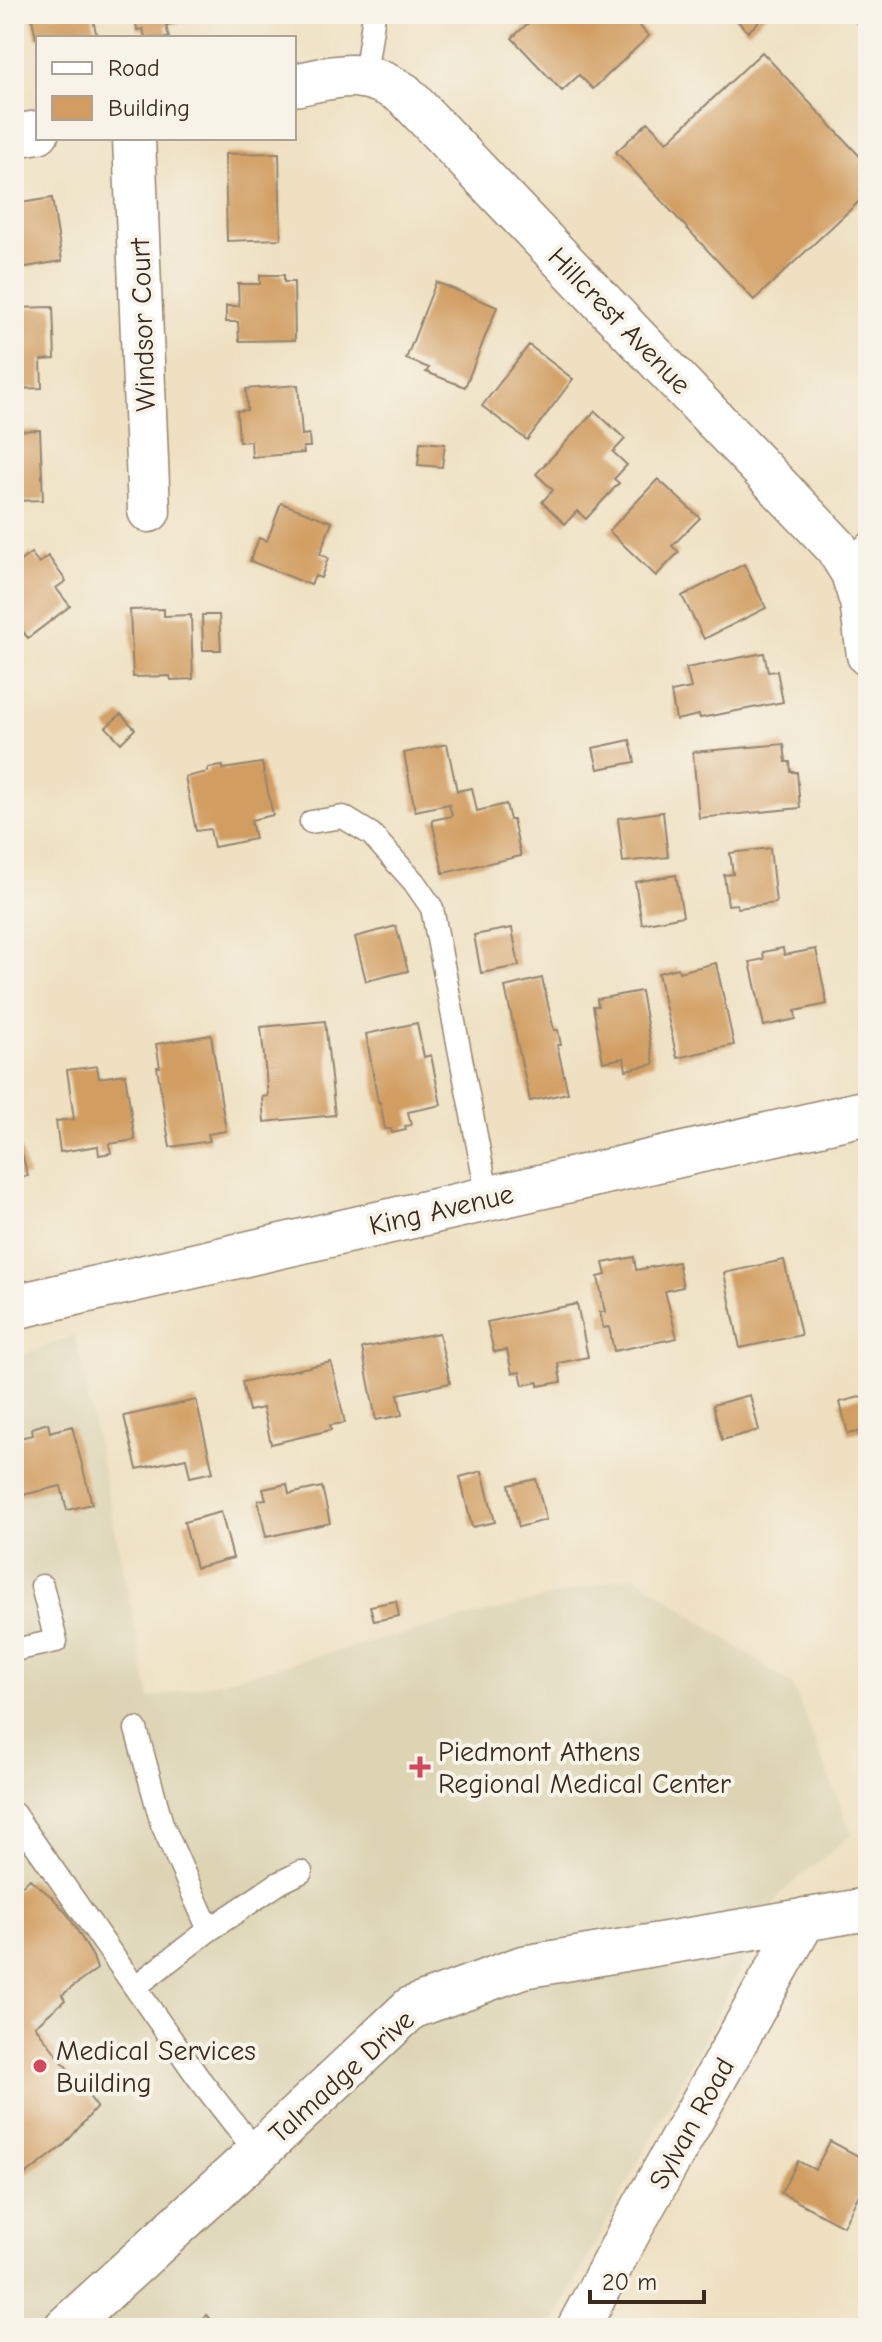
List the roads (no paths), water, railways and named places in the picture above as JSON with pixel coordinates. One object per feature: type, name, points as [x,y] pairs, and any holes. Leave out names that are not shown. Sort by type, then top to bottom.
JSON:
[{"type":"street","name":"Hillcrest Avenue","points":[[296,85],[346,75],[365,76],[385,82],[404,94],[836,547],[856,553],[852,573],[861,602],[868,655]]},
{"type":"street","points":[[14,136],[36,132]]},
{"type":"street","name":"Windsor Court","points":[[134,140],[149,511]]},
{"type":"street","name":"King Avenue","points":[[14,1307],[868,1112]]},
{"type":"street","name":"Talmadge Drive","points":[[65,2328],[411,2008],[523,1967],[868,1909]]},
{"type":"street","name":"Sylvan Road","points":[[578,2328],[805,1919]]},
{"type":"lane","points":[[365,76],[374,14]]},
{"type":"lane","points":[[311,822],[343,817],[371,834],[414,882],[432,908],[488,1198]]},
{"type":"lane","points":[[14,1650],[56,1641],[42,1586]]},
{"type":"lane","points":[[136,1729],[162,1824],[209,1930]]},
{"type":"lane","points":[[14,1814],[197,2076],[257,2153]]},
{"type":"lane","points":[[135,1987],[209,1930],[279,1883],[301,1872]]},
{"type":"place","name":"Piedmont Athens Regional Medical Center","points":[[420,1767]]},
{"type":"place","name":"Medical Services Building","points":[[40,2066]]}]
